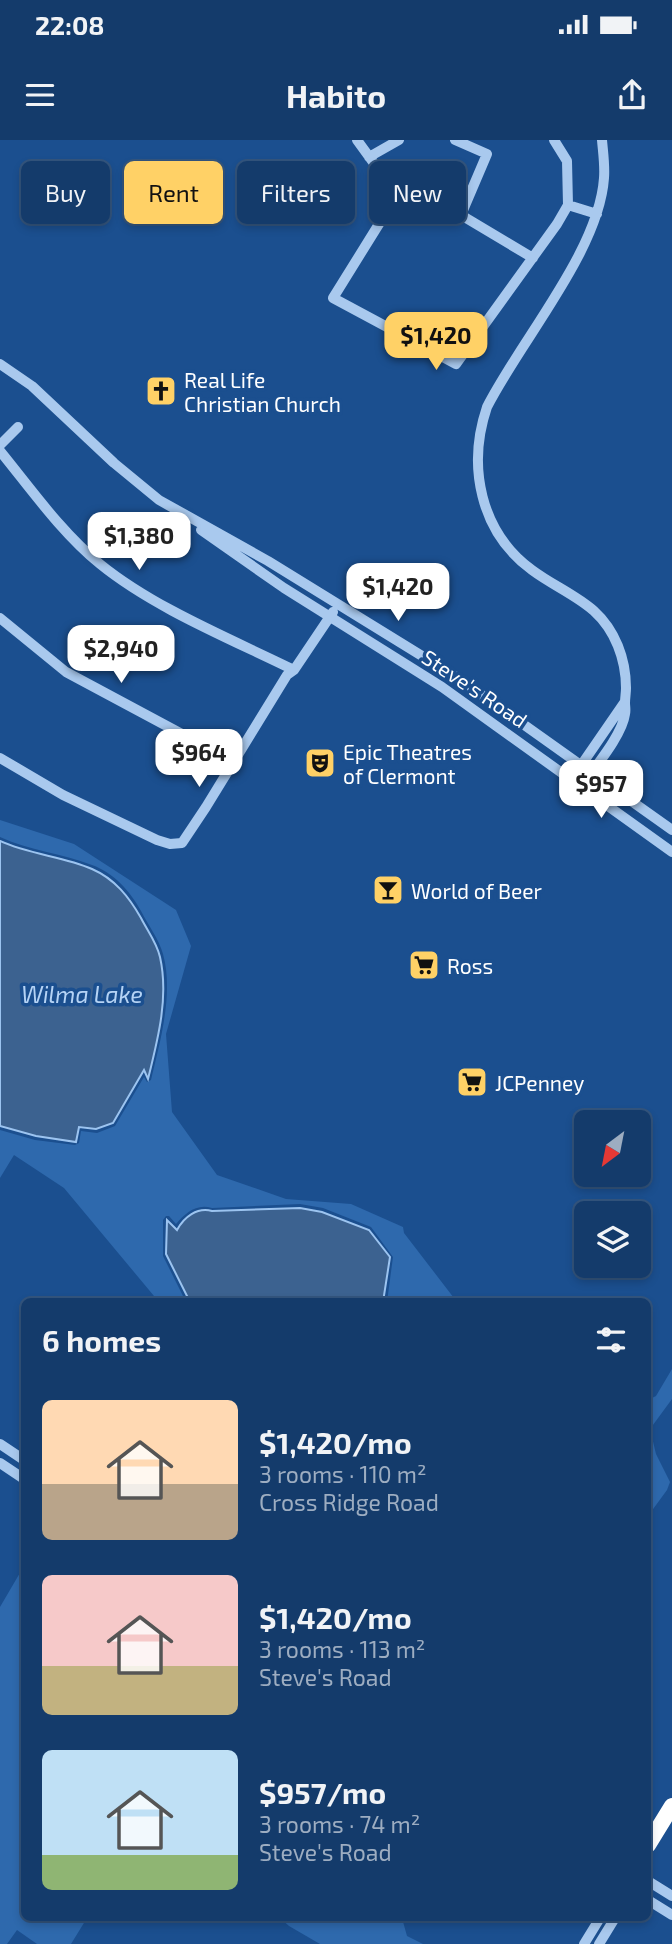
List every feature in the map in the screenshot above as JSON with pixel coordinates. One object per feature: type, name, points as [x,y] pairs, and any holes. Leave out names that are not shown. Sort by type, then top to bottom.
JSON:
[{"type":"highway","points":[[651,1840],[672,1806]]},
{"type":"street","points":[[357,140],[373,161]]},
{"type":"street","points":[[369,156],[399,140]]},
{"type":"street","points":[[455,140],[487,153],[466,203]]},
{"type":"street","points":[[379,224],[333,298],[456,364],[558,224],[568,205],[567,160],[554,140]]},
{"type":"street","points":[[581,787],[620,728],[626,713],[626,672],[615,638],[594,611],[531,569],[508,548],[486,508],[478,479],[476,458],[487,407],[565,279],[597,214],[604,179],[602,140]]},
{"type":"street","points":[[568,205],[597,214]]},
{"type":"street","points":[[466,218],[533,258]]},
{"type":"street","name":"Steve's Road","points":[[0,364],[38,391],[114,464],[159,500],[268,561],[461,680],[672,830]]},
{"type":"street","points":[[0,445],[18,427]]},
{"type":"street","points":[[0,451],[54,518],[99,563],[144,595],[294,670]]},
{"type":"street","name":"Steve's Road","points":[[183,515],[187,521],[273,581],[442,687],[672,852]]},
{"type":"street","points":[[0,758],[63,795],[157,841],[182,843],[287,675],[294,670],[338,604]]},
{"type":"street","points":[[0,618],[66,672],[234,762]]},
{"type":"street","points":[[571,780],[624,703]]},
{"type":"street","points":[[0,1444],[21,1458]]},
{"type":"street","points":[[0,1463],[21,1477]]},
{"type":"street","points":[[651,1883],[670,1894]]},
{"type":"street","points":[[651,1887],[670,1894]]},
{"type":"street","points":[[651,1902],[672,1915]]},
{"type":"street","points":[[584,1944],[598,1921]]},
{"type":"street","points":[[599,1944],[613,1921]]},
{"type":"shaded area","points":[[0,820],[74,844],[176,910],[191,946],[166,1034],[172,1112],[217,1175],[286,1199],[351,1204],[403,1227],[404,1233],[454,1298],[388,1298],[393,1257],[371,1227],[323,1208],[300,1204],[201,1207],[187,1213],[176,1224],[166,1216],[163,1220],[163,1256],[184,1298],[156,1298],[64,1188],[14,1155],[0,1178],[0,1130],[35,1140],[75,1145],[79,1143],[81,1131],[97,1133],[115,1126],[144,1077],[147,1082],[151,1080],[164,1017],[167,985],[159,943],[137,904],[121,884],[92,865],[0,837]]},
{"type":"shaded area","points":[[672,1369],[672,1399],[651,1428],[651,1398],[656,1396]]},
{"type":"shaded area","points":[[651,1433],[656,1454],[670,1482],[651,1512]]},
{"type":"shaded area","points":[[21,1571],[21,1921],[85,1921],[71,1944],[37,1944],[17,1930],[7,1944],[0,1944],[0,1607]]},
{"type":"shaded area","points":[[283,1921],[403,1921],[407,1936],[423,1944],[320,1944]]},
{"type":"water","name":"Wilma Lake","points":[[0,841],[70,861],[108,878],[132,903],[160,957],[163,1003],[148,1079],[144,1070],[113,1123],[96,1129],[79,1127],[76,1142],[36,1136],[0,1126]]},
{"type":"water","points":[[300,1208],[322,1212],[369,1230],[390,1257],[384,1298],[188,1298],[166,1254],[167,1220],[177,1230],[187,1217],[196,1212]]},
{"type":"place","name":"Real Life Christian Church","points":[[161,391]]},
{"type":"place","name":"Epic Theatres of Clermont","points":[[320,763]]},
{"type":"place","name":"World of Beer","points":[[388,890]]},
{"type":"place","name":"Ross","points":[[424,965]]},
{"type":"place","name":"JCPenney","points":[[472,1082]]}]
